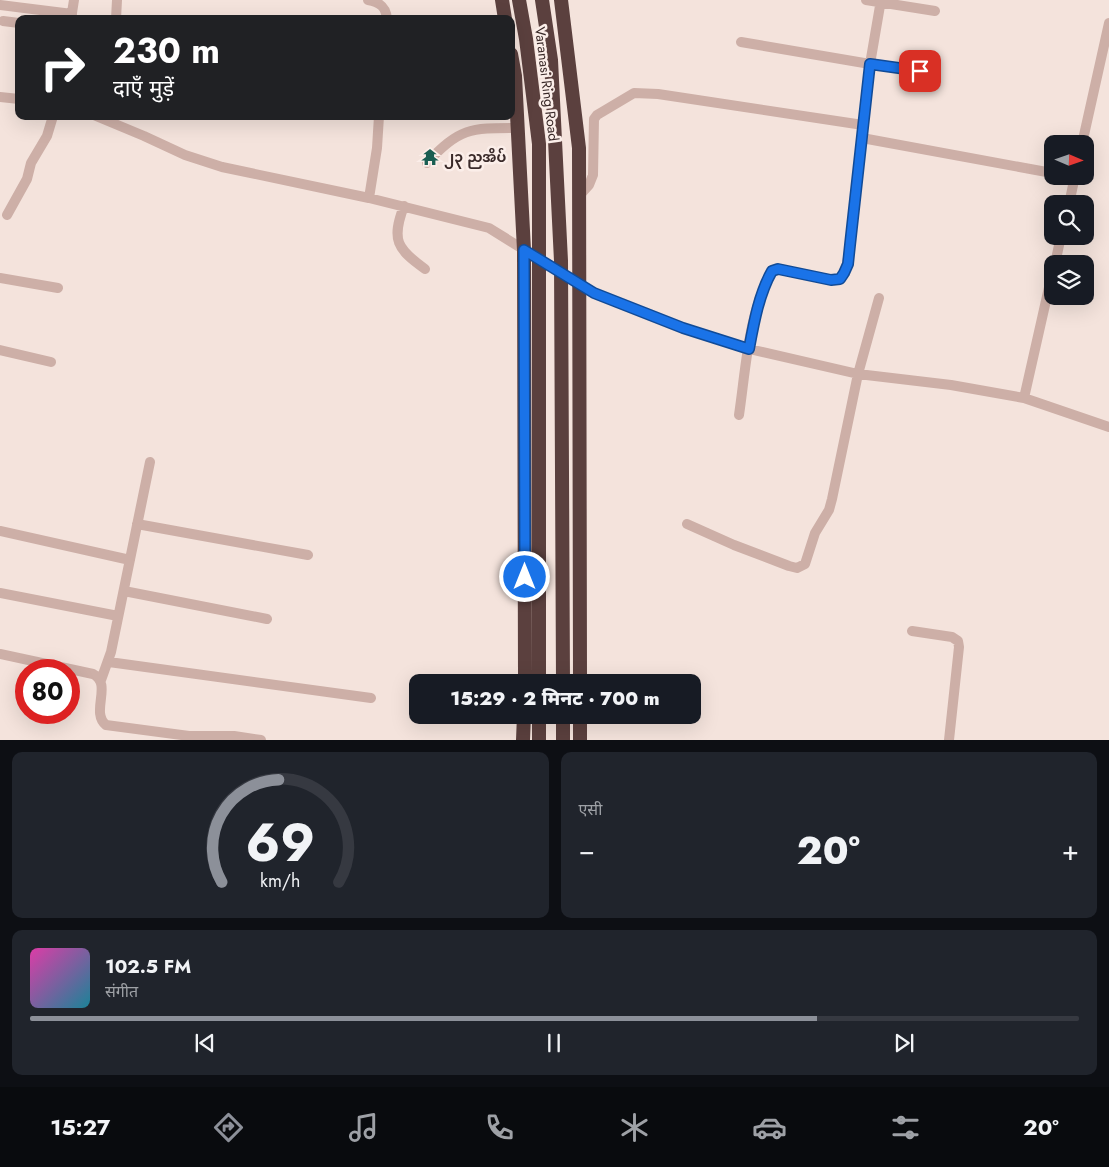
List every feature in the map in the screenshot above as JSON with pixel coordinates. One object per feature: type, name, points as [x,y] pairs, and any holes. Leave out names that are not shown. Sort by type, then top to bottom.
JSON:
[{"type":"highway","points":[[502,0],[504,15]]},
{"type":"highway","name":"Varanasi Ring Road","points":[[518,0],[526,38],[539,144],[539,674]]},
{"type":"highway","name":"Varanasi Ring Road","points":[[542,0],[551,60],[561,261],[563,674]]},
{"type":"highway","points":[[561,0],[579,148],[580,674]]},
{"type":"highway","points":[[515,76],[524,250],[524,674]]},
{"type":"highway","points":[[524,724],[524,740]]},
{"type":"highway","points":[[539,724],[539,740]]},
{"type":"highway","points":[[563,724],[563,740]]},
{"type":"highway","points":[[580,724],[580,740]]},
{"type":"street","points":[[72,15],[74,0]]},
{"type":"street","points":[[116,15],[117,0]]},
{"type":"street","points":[[368,0],[379,3],[385,8],[386,15]]},
{"type":"street","points":[[866,0],[934,11]]},
{"type":"street","points":[[740,416],[756,314],[765,283],[772,271],[778,269],[831,280],[840,279],[848,264],[870,64],[881,1]]},
{"type":"street","points":[[0,5],[65,15]]},
{"type":"street","points":[[3,21],[15,22]]},
{"type":"street","points":[[1084,135],[1109,23]]},
{"type":"street","points":[[741,42],[920,71]]},
{"type":"street","points":[[580,196],[589,185],[593,175],[594,118],[634,93],[658,94],[863,125]]},
{"type":"street","points":[[0,98],[15,99]]},
{"type":"street","points":[[8,215],[47,136],[51,120]]},
{"type":"street","points":[[106,120],[185,155],[222,167],[369,198],[489,228],[594,293],[683,328],[749,349],[858,374],[951,385],[1024,398],[1109,427]]},
{"type":"street","points":[[369,198],[377,148],[379,120]]},
{"type":"street","points":[[427,163],[456,136],[465,132],[477,129],[518,128]]},
{"type":"street","points":[[862,138],[1044,172]]},
{"type":"street","points":[[404,206],[398,222],[397,238],[401,248],[408,257],[425,269]]},
{"type":"street","points":[[0,278],[58,288]]},
{"type":"street","points":[[687,524],[734,545],[789,566],[797,568],[805,564],[815,533],[829,510],[858,374],[879,298]]},
{"type":"street","points":[[1024,398],[1045,305]]},
{"type":"street","points":[[0,350],[51,362]]},
{"type":"street","points":[[150,462],[109,662],[101,680],[101,718],[106,725],[189,736],[234,736],[261,740]]},
{"type":"street","points":[[138,524],[308,555]]},
{"type":"street","points":[[0,531],[130,560]]},
{"type":"street","points":[[124,592],[267,619]]},
{"type":"street","points":[[0,593],[118,616]]},
{"type":"street","points":[[912,631],[952,637],[958,641],[959,647],[949,740]]},
{"type":"street","points":[[0,654],[93,674],[101,680]]},
{"type":"street","points":[[109,662],[371,698]]},
{"type":"place","name":"၂၃ ညအိပ်","points":[[430,157]]},
{"type":"route","points":[[525,577],[524,250],[594,293],[683,328],[749,349],[754,322],[765,283],[772,271],[778,269],[831,280],[840,279],[848,264],[870,64],[920,71]]}]
